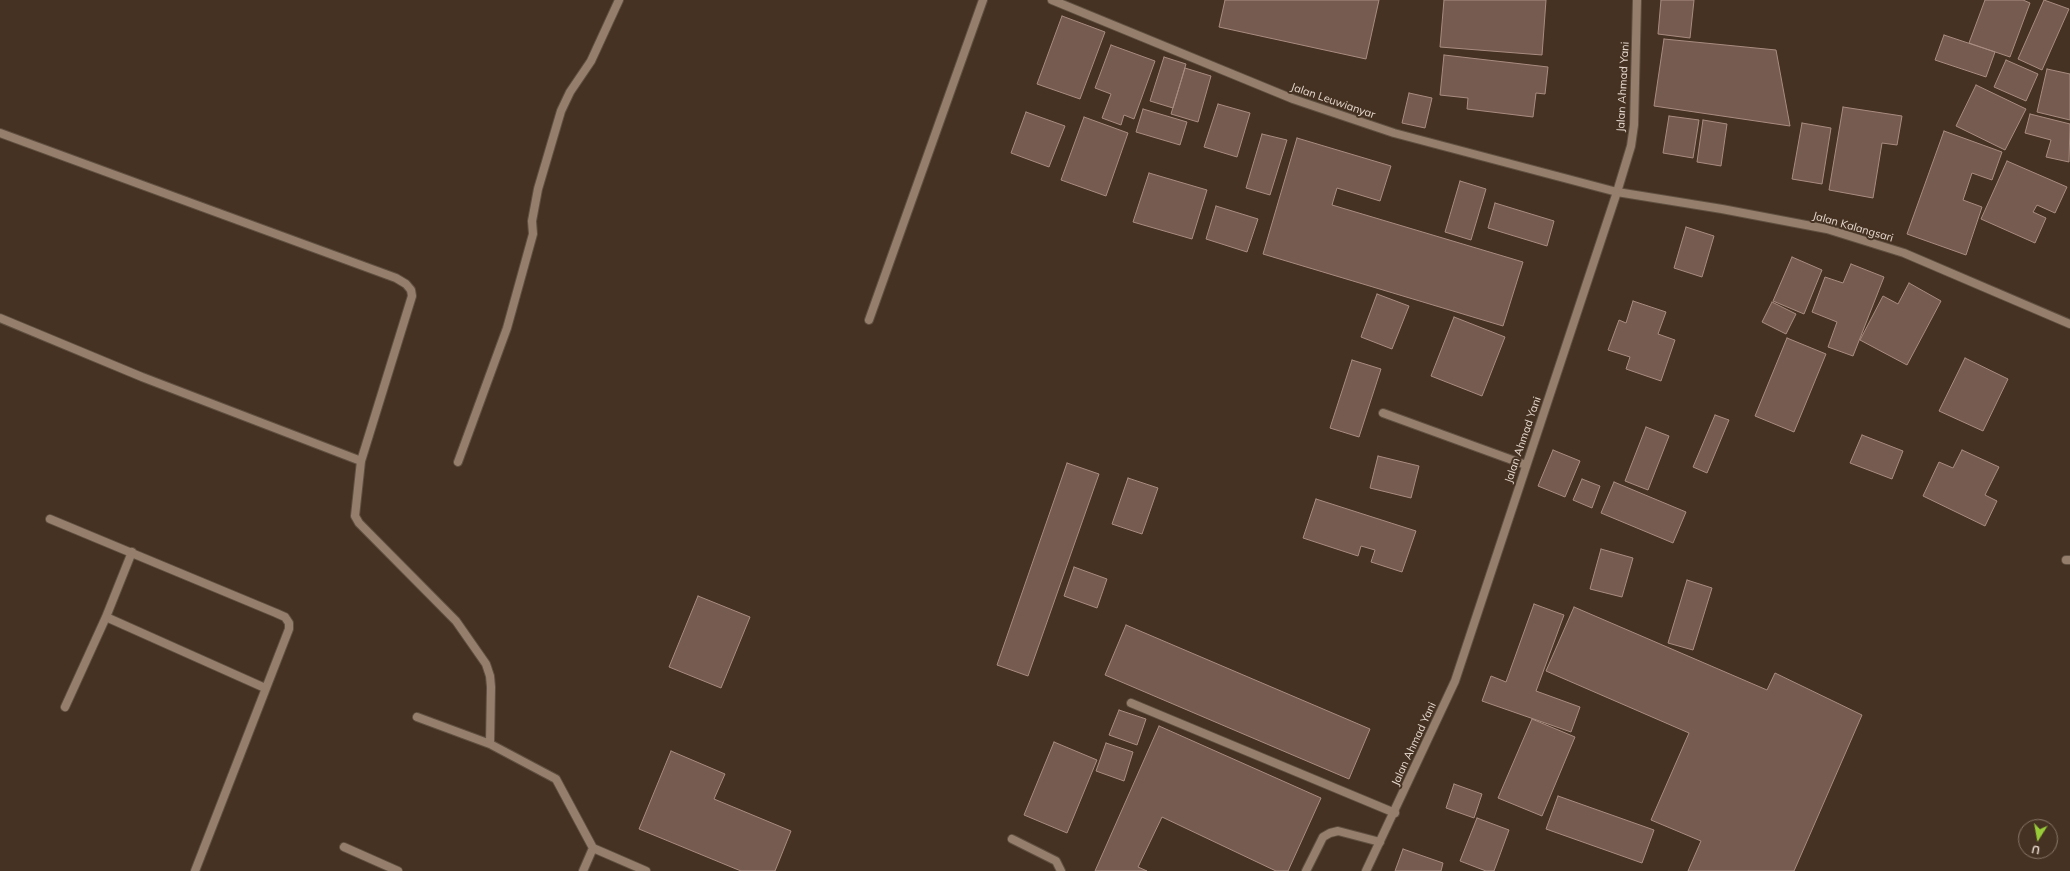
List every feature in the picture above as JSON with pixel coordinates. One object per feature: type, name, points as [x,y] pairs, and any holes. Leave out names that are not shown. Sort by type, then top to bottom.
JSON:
[{"type":"street","points":[[458,462],[507,328],[533,234],[532,221],[538,189],[561,110],[570,92],[591,61],[619,0]]},
{"type":"street","points":[[869,320],[983,0]]},
{"type":"street","name":"Jalan Leuwianyar","points":[[1052,0],[1293,99],[1394,133],[1617,192]]},
{"type":"street","name":"Jalan Ahmad Yani","points":[[1366,871],[1395,813],[1455,681],[1617,192],[1631,146],[1634,125],[1637,0]]},
{"type":"street","points":[[0,133],[396,278],[406,284],[411,290],[412,296],[361,461],[355,512],[356,519],[456,621],[486,664],[490,676],[491,687],[490,744]]},
{"type":"street","name":"Jalan Kalangsari","points":[[1617,192],[1722,209],[1827,229],[1904,253],[2070,324]]},
{"type":"street","points":[[0,318],[142,377],[361,461]]},
{"type":"street","points":[[1383,413],[1526,465]]},
{"type":"street","points":[[50,519],[285,617],[289,623],[289,629],[195,871]]},
{"type":"street","points":[[65,707],[106,617],[132,552]]},
{"type":"street","points":[[106,617],[265,688]]},
{"type":"street","points":[[1131,703],[1395,813]]},
{"type":"street","points":[[417,717],[490,744],[556,779],[593,848],[646,871]]},
{"type":"street","points":[[1306,871],[1323,837],[1330,833],[1338,832],[1380,842]]},
{"type":"street","points":[[1012,839],[1056,860],[1061,871]]},
{"type":"street","points":[[344,847],[398,871]]},
{"type":"street","points":[[583,871],[593,848]]},
{"type":"building","points":[[1225,0],[1379,0],[1366,59],[1219,27]]},
{"type":"building","points":[[1444,0],[1546,0],[1542,55],[1440,47]]},
{"type":"building","points":[[1661,0],[1694,0],[1690,38],[1658,34]]},
{"type":"building","points":[[1985,0],[2023,0],[2030,3],[2010,57],[1969,43]]},
{"type":"building","points":[[2044,0],[2069,9],[2042,70],[2018,59]]},
{"type":"building","points":[[1062,16],[1105,32],[1080,99],[1037,84]]},
{"type":"building","points":[[1944,35],[1995,52],[1986,77],[1935,60]]},
{"type":"building","points":[[1664,39],[1776,50],[1790,126],[1654,106]]},
{"type":"building","points":[[1111,45],[1155,61],[1134,119],[1124,115],[1121,125],[1102,118],[1111,94],[1095,88]]},
{"type":"building","points":[[1444,55],[1548,67],[1545,94],[1536,93],[1533,117],[1467,109],[1468,98],[1440,95]]},
{"type":"building","points":[[1164,57],[1186,64],[1173,108],[1150,101]]},
{"type":"building","points":[[2006,60],[2038,74],[2026,101],[1994,87]]},
{"type":"building","points":[[1185,68],[1211,76],[1198,122],[1171,114]]},
{"type":"building","points":[[2047,69],[2070,74],[2070,120],[2037,112]]},
{"type":"building","points":[[1976,85],[2026,109],[2005,150],[1956,126]]},
{"type":"building","points":[[1409,93],[1432,98],[1425,128],[1402,123]]},
{"type":"building","points":[[1218,104],[1250,113],[1237,157],[1204,147]]},
{"type":"building","points":[[1843,107],[1902,116],[1897,145],[1882,143],[1873,198],[1829,190]]},
{"type":"building","points":[[1143,109],[1187,122],[1180,145],[1136,132]]},
{"type":"building","points":[[1026,112],[1065,126],[1049,167],[1011,153]]},
{"type":"building","points":[[2030,114],[2070,124],[2069,162],[2046,157],[2051,140],[2025,133]]},
{"type":"building","points":[[1669,116],[1699,120],[1693,158],[1663,153]]},
{"type":"building","points":[[1084,117],[1128,133],[1106,196],[1061,180]]},
{"type":"building","points":[[1703,120],[1727,124],[1721,166],[1697,162]]},
{"type":"building","points":[[1802,123],[1831,128],[1822,184],[1792,179]]},
{"type":"building","points":[[1944,131],[2002,152],[1992,180],[1972,173],[1963,200],[1982,207],[1966,255],[1907,234]]},
{"type":"building","points":[[1262,134],[1287,140],[1270,195],[1246,188]]},
{"type":"building","points":[[1297,138],[1391,166],[1380,201],[1337,188],[1332,205],[1523,262],[1503,326],[1263,254]]},
{"type":"building","points":[[2007,161],[2067,187],[2055,213],[2037,205],[2033,212],[2046,218],[2035,243],[1981,219]]},
{"type":"building","points":[[1149,173],[1207,190],[1192,239],[1133,222]]},
{"type":"building","points":[[1460,181],[1486,189],[1471,240],[1445,232]]},
{"type":"building","points":[[1495,203],[1554,221],[1547,246],[1488,228]]},
{"type":"building","points":[[1216,206],[1258,219],[1247,252],[1206,239]]},
{"type":"building","points":[[1686,227],[1714,236],[1702,277],[1674,268]]},
{"type":"building","points":[[1792,257],[1822,270],[1804,314],[1773,301]]},
{"type":"building","points":[[1851,264],[1884,277],[1853,356],[1828,347],[1837,322],[1812,312],[1825,277],[1843,283]]},
{"type":"building","points":[[1909,283],[1941,301],[1907,365],[1860,340],[1883,296],[1898,304]]},
{"type":"building","points":[[1377,294],[1409,306],[1392,349],[1361,337]]},
{"type":"building","points":[[1633,301],[1666,312],[1658,334],[1675,340],[1661,381],[1626,369],[1630,357],[1608,350],[1619,320],[1626,323]]},
{"type":"building","points":[[1772,302],[1796,314],[1786,334],[1762,322]]},
{"type":"building","points":[[1454,317],[1505,337],[1482,396],[1431,376]]},
{"type":"building","points":[[1787,338],[1826,354],[1794,432],[1755,416]]},
{"type":"building","points":[[1965,358],[2008,379],[1983,431],[1939,411]]},
{"type":"building","points":[[1352,360],[1381,369],[1359,437],[1330,428]]},
{"type":"building","points":[[1715,415],[1729,420],[1707,473],[1693,467]]},
{"type":"building","points":[[1646,427],[1669,436],[1648,490],[1625,481]]},
{"type":"building","points":[[1862,435],[1903,451],[1892,479],[1850,463]]},
{"type":"building","points":[[1553,450],[1580,461],[1565,497],[1538,486]]},
{"type":"building","points":[[1962,450],[1999,467],[1985,495],[1997,501],[1985,526],[1923,496],[1939,462],[1953,468]]},
{"type":"building","points":[[1378,456],[1419,466],[1411,498],[1370,488]]},
{"type":"building","points":[[1067,463],[1099,474],[1028,676],[997,665]]},
{"type":"building","points":[[1128,478],[1158,488],[1142,534],[1112,524]]},
{"type":"building","points":[[1582,479],[1600,486],[1592,508],[1573,500]]},
{"type":"building","points":[[1614,482],[1686,512],[1673,543],[1601,513]]},
{"type":"building","points":[[1316,499],[1416,531],[1402,572],[1371,562],[1375,550],[1361,546],[1358,556],[1303,538]]},
{"type":"building","points":[[1601,549],[1633,558],[1622,597],[1590,589]]},
{"type":"building","points":[[1074,567],[1107,579],[1097,608],[1064,596]]},
{"type":"building","points":[[1687,580],[1712,588],[1693,650],[1668,643]]},
{"type":"building","points":[[698,596],[750,617],[721,688],[669,667]]},
{"type":"building","points":[[1534,604],[1564,615],[1536,691],[1580,707],[1571,732],[1482,701],[1491,676],[1506,682]]},
{"type":"building","points":[[1574,607],[1767,690],[1775,673],[1862,715],[1794,871],[1688,871],[1701,841],[1651,820],[1689,733],[1546,671]]},
{"type":"building","points":[[1126,625],[1370,729],[1349,779],[1105,675]]},
{"type":"building","points":[[1119,710],[1146,719],[1137,745],[1109,735]]},
{"type":"building","points":[[1532,719],[1575,737],[1542,816],[1498,798]]},
{"type":"building","points":[[1159,726],[1321,798],[1288,871],[1276,871],[1162,817],[1138,867],[1147,871],[1095,871]]},
{"type":"building","points":[[1054,742],[1097,760],[1067,833],[1024,815]]},
{"type":"building","points":[[1106,743],[1133,752],[1124,781],[1096,771]]},
{"type":"building","points":[[671,751],[725,774],[714,799],[791,831],[775,871],[741,871],[639,829]]},
{"type":"building","points":[[1454,784],[1482,794],[1474,818],[1446,808]]},
{"type":"building","points":[[1558,796],[1654,830],[1642,863],[1546,829]]},
{"type":"building","points":[[1477,818],[1509,830],[1494,871],[1486,871],[1460,861]]},
{"type":"building","points":[[1403,849],[1443,863],[1441,871],[1395,871]]}]
